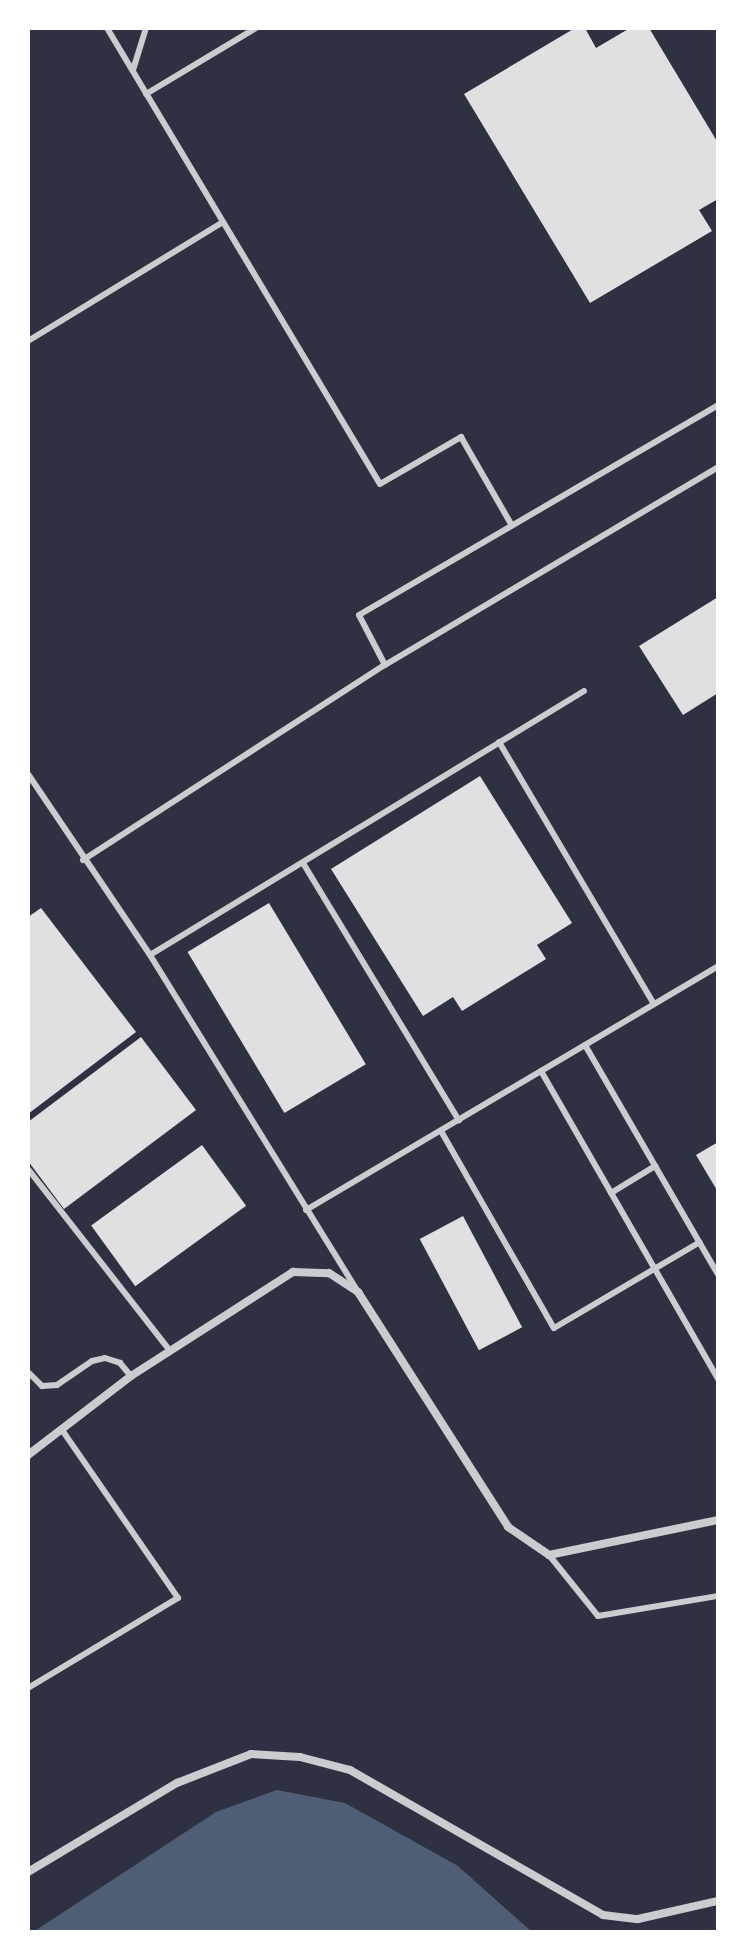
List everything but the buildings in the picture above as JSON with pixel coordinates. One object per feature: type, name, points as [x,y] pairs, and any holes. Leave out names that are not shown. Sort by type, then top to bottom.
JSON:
[{"type":"street","points":[[28,1455],[131,1376],[293,1272],[329,1273],[358,1292],[508,1527],[549,1555],[718,1520]]},
{"type":"street","points":[[28,1872],[177,1783],[251,1754],[300,1757],[350,1770],[603,1915],[638,1919],[718,1901]]},
{"type":"lane","points":[[107,28],[380,484],[461,437],[511,524]]},
{"type":"lane","points":[[132,71],[146,28]]},
{"type":"lane","points":[[146,94],[256,28]]},
{"type":"lane","points":[[28,341],[223,222]]},
{"type":"lane","points":[[385,665],[359,615],[718,405]]},
{"type":"lane","points":[[83,860],[385,665],[718,467]]},
{"type":"lane","points":[[150,955],[584,691]]},
{"type":"lane","points":[[499,742],[654,1004]]},
{"type":"lane","points":[[28,774],[83,860],[150,955],[358,1292]]},
{"type":"lane","points":[[303,863],[459,1121]]},
{"type":"lane","points":[[306,1210],[718,966]]},
{"type":"lane","points":[[585,1045],[718,1274]]},
{"type":"lane","points":[[541,1071],[718,1379]]},
{"type":"lane","points":[[441,1131],[554,1328],[700,1242]]},
{"type":"lane","points":[[611,1193],[655,1166]]},
{"type":"lane","points":[[28,1169],[170,1351]]},
{"type":"lane","points":[[28,1372],[42,1386],[57,1385],[92,1361],[105,1358],[120,1363],[131,1376]]},
{"type":"lane","points":[[28,1688],[178,1598],[62,1430]]},
{"type":"lane","points":[[549,1555],[598,1616],[718,1596]]},
{"type":"water","points":[[277,1790],[345,1803],[458,1866],[532,1932],[33,1932],[216,1812]]}]
